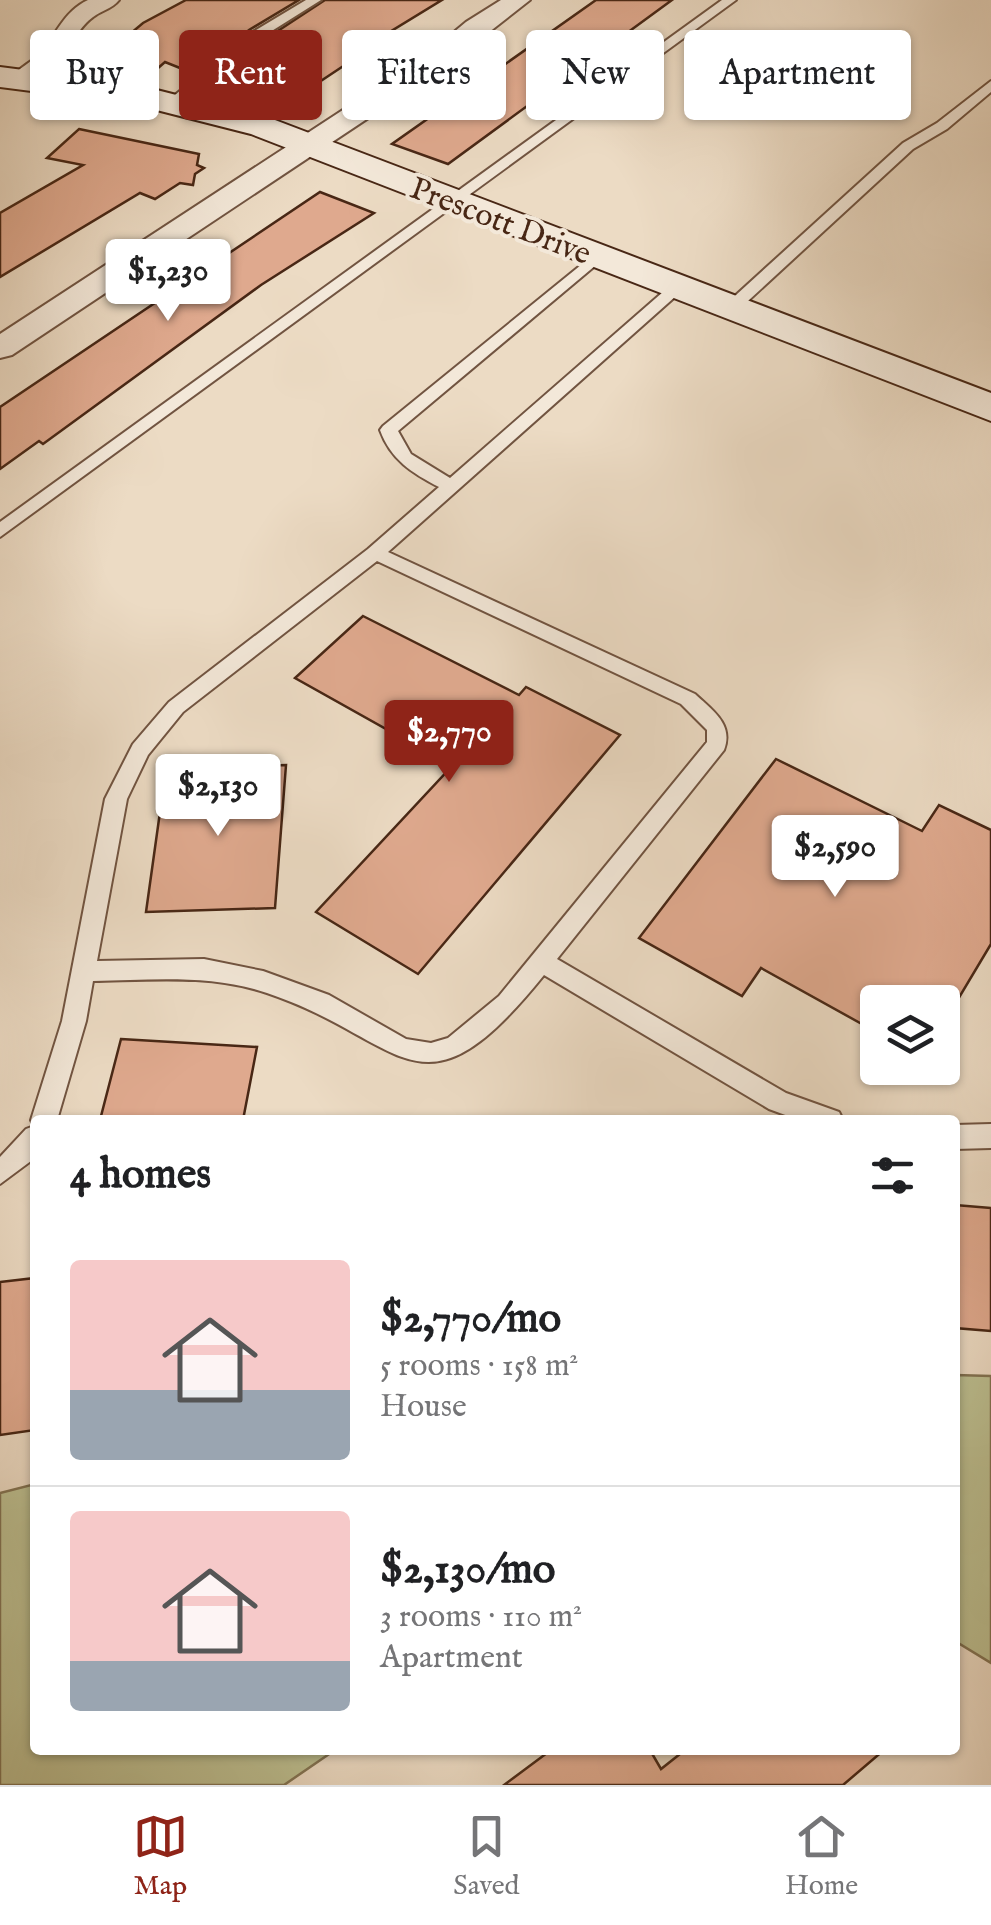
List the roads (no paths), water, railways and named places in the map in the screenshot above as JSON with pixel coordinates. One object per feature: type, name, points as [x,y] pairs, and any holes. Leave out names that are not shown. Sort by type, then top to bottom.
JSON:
[{"type":"street","points":[[12,78],[53,55],[61,37],[83,12],[107,0]]},
{"type":"street","points":[[0,348],[308,146],[518,0]]},
{"type":"street","name":"Prescott Drive","points":[[12,78],[108,89],[228,115],[991,408]]},
{"type":"lane","points":[[175,102],[255,36],[315,0]]},
{"type":"lane","points":[[0,532],[730,0]]},
{"type":"lane","points":[[731,308],[908,146],[942,126],[991,85]]},
{"type":"lane","points":[[451,486],[410,465],[394,450],[389,430],[598,257]]},
{"type":"lane","points":[[46,1115],[69,1040],[116,799],[136,755],[176,707],[375,552],[676,288]]},
{"type":"lane","points":[[83,971],[204,969],[263,981],[321,1002],[402,1049],[431,1054],[456,1046],[478,1030],[540,960],[717,744],[717,728],[688,699],[375,552]]},
{"type":"lane","points":[[540,960],[778,1101],[816,1115]]},
{"type":"lane","points":[[960,1137],[991,1136]]},
{"type":"lane","points":[[0,1172],[30,1144]]}]
